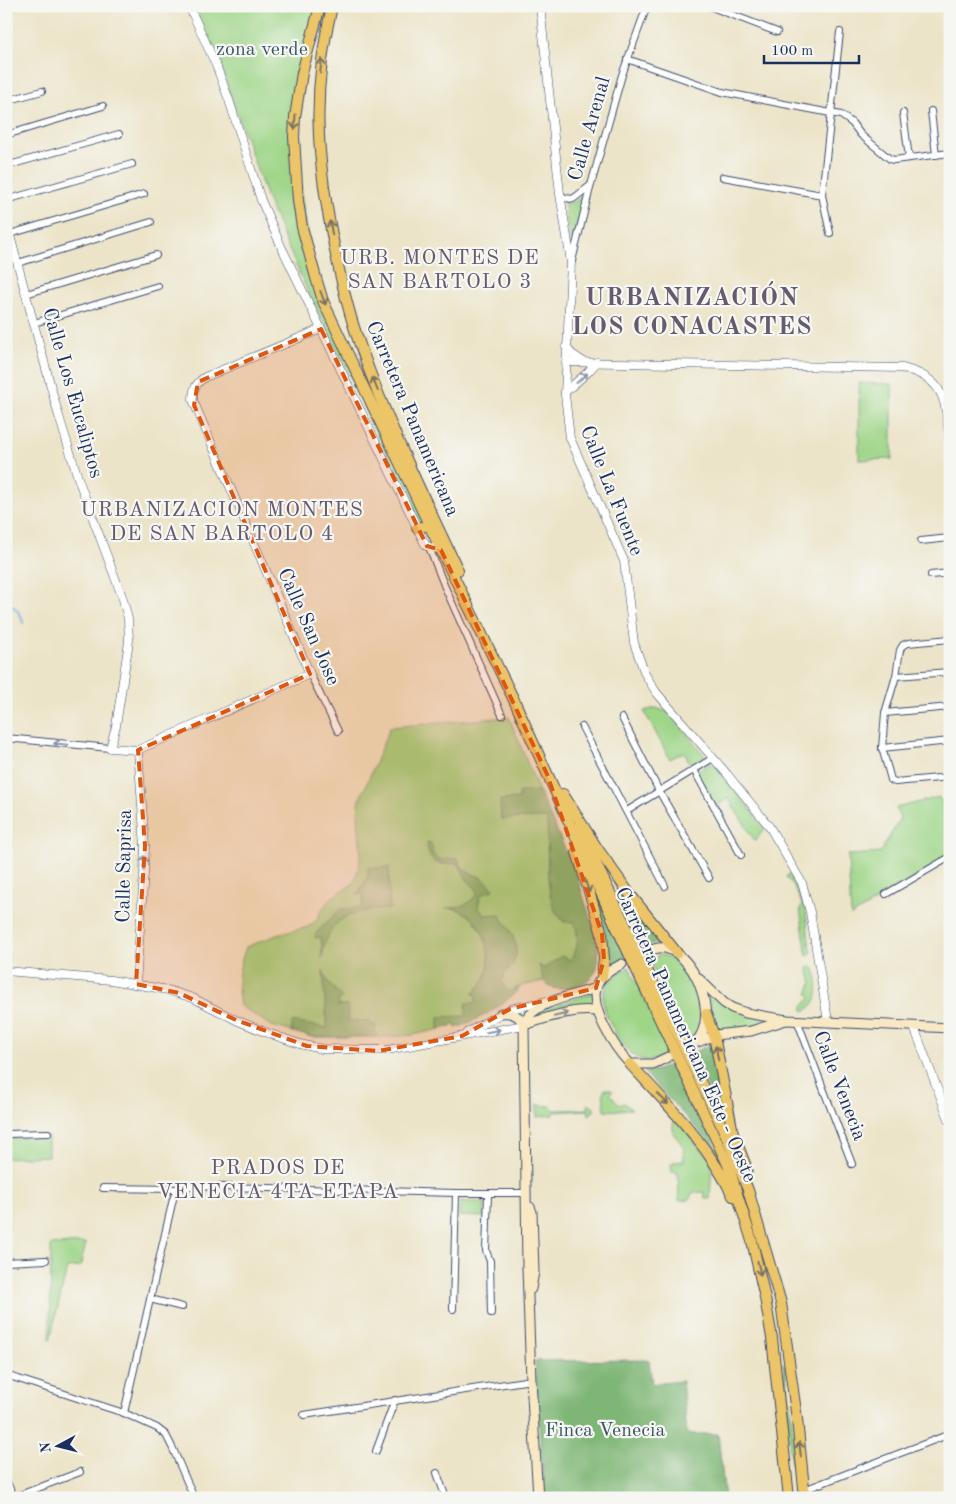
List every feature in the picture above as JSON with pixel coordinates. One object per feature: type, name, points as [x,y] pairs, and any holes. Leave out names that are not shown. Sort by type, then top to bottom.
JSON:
[{"type":"highway","name":"Carretera Panamericana","points":[[320,6],[302,73],[295,117],[296,178],[302,227],[316,278],[323,301],[476,620],[547,774]]},
{"type":"highway","name":"Carretera Panamericana","points":[[332,6],[321,66],[318,128],[319,154],[336,259],[352,320],[364,358],[394,433],[563,794]]},
{"type":"highway","points":[[417,528],[429,525]]},
{"type":"highway","points":[[547,774],[576,848],[602,934],[604,959],[602,977]]},
{"type":"highway","name":"Carretera Panamericana Este - Oeste","points":[[547,774],[721,1149],[735,1185],[760,1270],[772,1338],[789,1497]]},
{"type":"highway","points":[[563,794],[597,848],[629,893],[677,953]]},
{"type":"highway","name":"Carretera Panamericana Este - Oeste","points":[[563,794],[725,1133],[748,1190],[781,1303],[805,1494]]},
{"type":"highway","points":[[706,1014],[714,1035],[733,1133],[766,1228],[779,1281],[781,1303]]},
{"type":"highway","points":[[630,1064],[685,1123],[710,1156],[732,1193],[752,1241]]},
{"type":"highway","points":[[781,1429],[784,1432],[791,1485],[796,1492],[805,1494]]},
{"type":"main road","points":[[650,950],[661,948],[677,953],[697,977],[724,1003],[746,1013],[786,1020],[950,1028]]},
{"type":"main road","points":[[622,964],[602,977],[596,988],[594,997],[598,1012],[616,1048],[630,1064],[653,1064],[668,1057]]},
{"type":"main road","points":[[697,977],[706,1014],[705,1028],[692,1045],[714,1035],[727,1032],[751,1031],[786,1020]]},
{"type":"main road","points":[[538,1498],[531,1380],[526,1235],[524,1025],[527,1016],[543,1006],[596,988]]},
{"type":"main road","points":[[524,1025],[579,1011],[592,1010],[598,1012]]},
{"type":"main road","points":[[501,1013],[511,1013],[519,1018],[524,1025]]},
{"type":"main road","points":[[526,1198],[532,1212],[534,1272],[528,1298]]},
{"type":"main road","points":[[526,1235],[530,1246],[530,1268],[534,1272]]},
{"type":"street","points":[[189,6],[215,63],[229,100],[261,200],[304,295],[426,546],[441,550]]},
{"type":"street","name":"Calle La Fuente","points":[[540,6],[560,194],[571,262],[565,392],[567,422],[573,449],[624,561],[634,644],[640,664],[656,692],[769,826],[802,883],[810,912],[828,1021]]},
{"type":"street","name":"Calle Arenal","points":[[571,262],[627,60],[647,6]]},
{"type":"street","points":[[708,6],[777,32]]},
{"type":"street","points":[[830,233],[822,195],[840,32]]},
{"type":"street","points":[[627,60],[722,92],[841,115],[861,135],[890,159],[950,153]]},
{"type":"street","points":[[6,101],[42,90]]},
{"type":"street","points":[[6,135],[103,106]]},
{"type":"street","points":[[931,111],[936,154]]},
{"type":"street","points":[[904,113],[909,158]]},
{"type":"street","points":[[6,166],[119,134]]},
{"type":"street","points":[[6,200],[132,164]]},
{"type":"street","points":[[723,177],[822,195]]},
{"type":"street","points":[[560,194],[565,198],[573,199],[591,186]]},
{"type":"street","points":[[10,234],[144,194]]},
{"type":"street","name":"Calle Los Eucaliptos","points":[[6,220],[58,413],[79,481],[123,599],[128,619],[129,641],[116,726],[110,748]]},
{"type":"street","points":[[18,263],[151,222]]},
{"type":"street","points":[[26,294],[156,255]]},
{"type":"street","points":[[34,323],[158,286]]},
{"type":"street","name":"Calle San Jose","points":[[321,329],[205,377],[198,382],[193,400],[310,674],[338,731]]},
{"type":"street","points":[[566,347],[572,354],[584,362]]},
{"type":"street","points":[[566,362],[902,368],[916,372],[928,379],[935,384],[947,399],[950,445]]},
{"type":"street","points":[[565,392],[597,362]]},
{"type":"street","points":[[922,541],[950,538]]},
{"type":"street","points":[[430,547],[444,585],[502,715]]},
{"type":"street","points":[[931,575],[950,574]]},
{"type":"street","points":[[950,639],[903,645],[900,650],[896,676],[886,713],[882,748],[891,780],[895,782],[950,777]]},
{"type":"street","points":[[896,676],[950,672]]},
{"type":"street","points":[[6,738],[138,750],[310,674]]},
{"type":"street","points":[[886,713],[950,706]]},
{"type":"street","points":[[622,718],[659,791],[708,878]]},
{"type":"street","points":[[582,727],[665,886]]},
{"type":"street","points":[[882,748],[950,741]]},
{"type":"street","name":"Calle Saprisa","points":[[136,984],[144,873],[142,793],[138,750]]},
{"type":"street","points":[[627,812],[713,758]]},
{"type":"street","points":[[694,770],[742,855]]},
{"type":"street","points":[[886,894],[950,857]]},
{"type":"street","points":[[6,971],[93,978],[179,993],[265,1032],[322,1049],[387,1050],[524,1025]]},
{"type":"street","points":[[462,1036],[510,1009],[560,999]]},
{"type":"street","name":"Calle Venecia","points":[[797,1020],[852,1164]]},
{"type":"street","points":[[914,1027],[950,1122]]},
{"type":"street","points":[[6,1134],[48,1133]]},
{"type":"street","points":[[104,1188],[176,1189],[187,1186],[488,1194],[526,1198]]},
{"type":"street","points":[[124,1413],[172,1199],[176,1189]]},
{"type":"street","points":[[453,1309],[456,1193]]},
{"type":"street","points":[[488,1194],[486,1251],[490,1261],[490,1313]]},
{"type":"street","points":[[6,1262],[46,1260]]},
{"type":"street","points":[[150,1299],[182,1307]]},
{"type":"street","points":[[6,1376],[124,1413],[156,1428],[166,1435],[174,1449],[194,1498]]},
{"type":"street","points":[[304,1415],[531,1380]]},
{"type":"street","points":[[376,1451],[395,1400]]},
{"type":"street","points":[[805,1494],[950,1434]]},
{"type":"street","points":[[6,1480],[13,1498],[80,1472]]},
{"type":"street","points":[[437,1473],[446,1498]]},
{"type":"highlighted area","points":[[321,329],[427,546],[441,550],[547,774],[602,934],[604,959],[596,988],[510,1009],[462,1036],[378,1051],[307,1046],[236,1020],[179,993],[136,984],[145,846],[138,750],[310,674],[194,405],[198,382]]},
{"type":"green space","name":"zona verde","points":[[193,6],[320,6],[302,71],[294,156],[316,278],[429,525],[422,528],[357,389],[308,292],[268,201],[213,46],[210,45]]},
{"type":"green space","points":[[582,197],[584,199],[574,236],[570,241],[564,201],[572,203]]},
{"type":"green space","points":[[859,383],[892,384],[892,459],[859,460]]},
{"type":"green space","points":[[656,708],[670,713],[708,760],[693,769],[684,752],[670,759],[644,711]]},
{"type":"green space","points":[[509,717],[577,887],[589,947],[551,984],[544,981],[521,986],[514,994],[477,1014],[445,1028],[413,1035],[312,1037],[272,1026],[240,1006],[238,976],[246,947],[277,935],[308,927],[316,921],[322,909],[331,898],[354,883],[361,851],[359,805],[390,727]]},
{"type":"green space","points":[[711,763],[717,767],[765,828],[755,841],[728,798],[715,807],[696,772]]},
{"type":"green space","points":[[519,792],[539,792],[571,858],[595,933],[598,953],[597,968],[592,976],[574,987],[560,989],[549,986],[544,979],[539,965],[544,968],[562,956],[571,960],[576,951],[577,932],[574,922],[564,922],[556,912],[552,901],[548,878],[547,818],[501,819],[500,800],[519,799]]},
{"type":"green space","points":[[939,797],[950,815],[950,828],[947,830],[950,835],[950,857],[851,916],[848,855],[880,853],[900,819],[896,808]]},
{"type":"green space","points":[[427,842],[431,843],[433,855],[437,858],[443,860],[458,859],[462,868],[490,885],[494,890],[480,896],[478,907],[484,915],[499,914],[511,932],[516,945],[515,958],[504,975],[502,982],[506,989],[510,991],[521,986],[492,1011],[456,1028],[455,1025],[439,1029],[439,1017],[466,1016],[466,1003],[476,1003],[476,994],[472,994],[486,975],[489,962],[488,951],[481,930],[474,921],[457,909],[446,908],[467,903],[477,894],[476,889],[467,880],[459,864],[434,862],[429,855]]},
{"type":"green space","points":[[605,863],[627,898],[665,944],[651,944],[644,949]]},
{"type":"green space","points":[[584,866],[627,956],[607,969],[607,942]]},
{"type":"green space","points":[[389,867],[390,909],[364,911],[344,918],[330,932],[322,958],[321,937],[315,938],[316,933],[340,909],[363,907],[363,894],[357,894],[368,877],[368,868]]},
{"type":"green space","points":[[792,874],[805,909],[812,952],[807,956],[800,909],[802,904],[794,887],[786,877]]},
{"type":"green space","points":[[661,955],[670,958],[686,971],[701,1001],[703,1011],[702,1024],[689,1044],[649,959]]},
{"type":"green space","points":[[810,966],[815,969],[817,993],[814,1003],[804,1011],[802,1007],[812,997],[808,994],[812,983],[808,969]]},
{"type":"green space","points":[[629,967],[670,1053],[654,1059],[644,1060],[637,1057],[622,1043],[610,1023],[603,1003],[603,995],[607,986],[613,978]]},
{"type":"green space","points":[[323,970],[327,981],[342,998],[338,999],[338,1006],[348,1005],[348,1021],[370,1021],[370,1025],[375,1025],[376,1037],[312,1037],[292,1032],[292,1022],[327,1028]]},
{"type":"green space","points":[[707,991],[761,1018],[761,1025],[717,1029]]},
{"type":"green space","points":[[593,993],[595,1006],[587,1006],[536,1018],[534,1016],[542,1010]]},
{"type":"green space","points":[[713,1043],[735,1147],[692,1053]]},
{"type":"green space","points":[[675,1062],[725,1165],[700,1132],[644,1071],[658,1070]]},
{"type":"green space","points":[[605,1089],[613,1091],[610,1094],[620,1105],[624,1103],[632,1109],[605,1111],[603,1093]]},
{"type":"green space","points":[[537,1105],[550,1106],[554,1110],[588,1109],[588,1105],[590,1105],[594,1107],[594,1111],[589,1115],[588,1110],[555,1112],[553,1115],[537,1117]]},
{"type":"green space","points":[[677,1121],[712,1163],[710,1199],[705,1198],[704,1192],[692,1193],[689,1200],[679,1201],[678,1173],[672,1172],[671,1165],[673,1162],[684,1161],[683,1146],[673,1133],[673,1123]]},
{"type":"green space","points":[[48,1137],[48,1156],[6,1158],[6,1138]]},
{"type":"green space","points":[[460,1202],[485,1202],[484,1217],[459,1216]]},
{"type":"green space","points":[[86,1243],[80,1267],[67,1268],[50,1340],[51,1245]]},
{"type":"green space","name":"Finca Venecia","points":[[649,1360],[652,1384],[682,1381],[687,1434],[718,1434],[725,1498],[544,1498],[535,1361]]},
{"type":"green space","points":[[783,1363],[785,1365],[798,1485],[791,1461]]},
{"type":"waterway","points":[[6,601],[17,610],[23,623]]},
{"type":"district","name":"URB. MONTES DE SAN BARTOLO 3","points":[[440,270]]},
{"type":"district","name":"URBANIZACIÓN LOS CONACASTES","points":[[692,312]]},
{"type":"district","name":"URBANIZACION MONTES DE SAN BARTOLO 4","points":[[222,522]]},
{"type":"district","name":"PRADOS DE VENECIA 4TA ETAPA","points":[[278,1180]]}]
